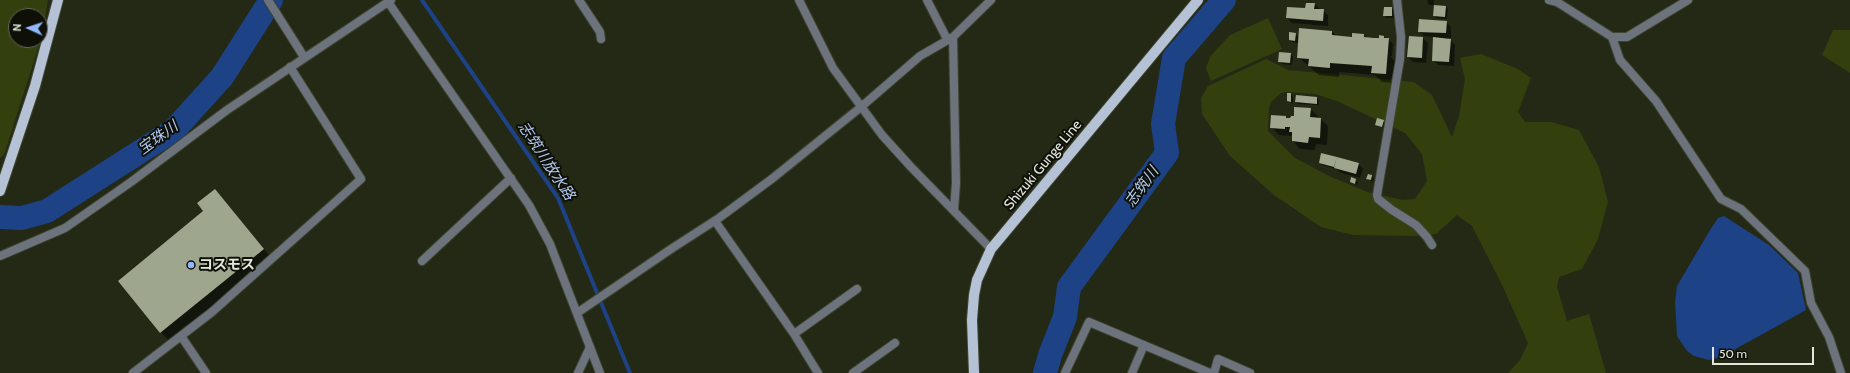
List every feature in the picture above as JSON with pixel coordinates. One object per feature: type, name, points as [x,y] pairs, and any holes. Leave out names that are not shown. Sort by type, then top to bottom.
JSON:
[{"type":"main road","points":[[0,191],[2,175],[35,86],[58,0]]},
{"type":"main road","name":"Shizuki Gunge Line","points":[[974,373],[972,320],[974,295],[979,274],[991,249],[1198,0]]},
{"type":"street","points":[[268,0],[304,57]]},
{"type":"street","points":[[579,0],[600,32],[601,39]]},
{"type":"street","points":[[799,0],[833,68],[882,135],[906,162],[991,249]]},
{"type":"street","points":[[928,0],[950,38],[956,182],[954,210]]},
{"type":"street","points":[[577,313],[715,221],[773,178],[861,107],[920,56],[950,38],[991,0]]},
{"type":"street","points":[[1397,0],[1401,37],[1400,59],[1377,195],[1378,199],[1392,210],[1416,225],[1427,237],[1432,246]]},
{"type":"street","points":[[1549,0],[1558,2],[1612,37],[1627,37],[1688,0]]},
{"type":"street","points":[[0,256],[65,228],[131,182],[227,110],[304,57],[390,1],[529,205],[550,244],[600,373]]},
{"type":"street","points":[[1612,37],[1620,60],[1656,101],[1721,199],[1741,209],[1797,261],[1805,271],[1812,303],[1829,337],[1841,373]]},
{"type":"street","points":[[133,373],[212,312],[361,179],[290,67]]},
{"type":"street","points":[[422,261],[510,178]]},
{"type":"street","points":[[715,221],[794,334],[818,373]]},
{"type":"street","points":[[794,334],[857,289]]},
{"type":"street","points":[[1065,373],[1089,322],[1210,373]]},
{"type":"street","points":[[181,336],[206,373]]},
{"type":"street","points":[[853,373],[895,344]]},
{"type":"street","points":[[1132,373],[1144,345]]},
{"type":"street","points":[[578,373],[590,346]]},
{"type":"street","points":[[1214,373],[1218,359],[1250,373]]},
{"type":"green space","points":[[0,0],[48,0],[47,8],[8,8],[8,48],[38,48],[4,155],[0,158]]},
{"type":"green space","points":[[1268,18],[1282,49],[1211,81],[1206,68],[1210,57],[1217,49],[1230,35]]},
{"type":"green space","points":[[1833,30],[1850,30],[1850,73],[1822,55]]},
{"type":"green space","points":[[1481,54],[1518,69],[1531,78],[1518,112],[1525,122],[1551,122],[1579,130],[1599,167],[1608,202],[1598,239],[1582,269],[1559,277],[1557,287],[1567,321],[1589,314],[1606,373],[1508,373],[1520,360],[1528,343],[1502,285],[1472,226],[1457,215],[1436,234],[1415,236],[1353,235],[1321,227],[1274,195],[1230,156],[1202,114],[1201,98],[1208,86],[1266,59],[1288,70],[1414,82],[1432,95],[1452,137],[1459,116],[1465,79],[1460,58]],"holes":[[[1281,93],[1315,94],[1337,101],[1405,133],[1422,154],[1427,181],[1415,199],[1402,200],[1367,192],[1329,176],[1295,158],[1268,131],[1269,108],[1271,102]]]},
{"type":"water","points":[[1724,216],[1769,245],[1798,273],[1806,310],[1721,357],[1709,360],[1694,356],[1687,351],[1677,336],[1675,302],[1677,286],[1718,218]]},
{"type":"building","points":[[1306,3],[1315,3],[1314,9],[1324,9],[1323,21],[1286,18],[1287,7],[1305,8]]},
{"type":"building","points":[[1434,5],[1446,6],[1445,17],[1433,16]]},
{"type":"building","points":[[1384,7],[1392,7],[1392,16],[1383,16]]},
{"type":"building","points":[[1419,19],[1447,21],[1446,33],[1418,32]]},
{"type":"building","points":[[1299,28],[1332,31],[1332,35],[1352,37],[1352,33],[1364,34],[1364,37],[1379,38],[1379,35],[1384,36],[1384,38],[1389,38],[1386,74],[1371,73],[1372,66],[1330,63],[1330,68],[1308,66],[1309,59],[1297,58]]},
{"type":"building","points":[[1289,32],[1296,33],[1295,41],[1289,40]]},
{"type":"building","points":[[1409,36],[1423,37],[1422,58],[1407,57]]},
{"type":"building","points":[[1433,37],[1451,39],[1449,62],[1432,61]]},
{"type":"building","points":[[1279,52],[1291,53],[1290,63],[1278,62]]},
{"type":"building","points":[[1287,93],[1291,93],[1291,102],[1287,101]]},
{"type":"building","points":[[1296,95],[1317,97],[1317,104],[1295,102]]},
{"type":"building","points":[[1294,107],[1311,108],[1310,117],[1321,118],[1320,138],[1309,137],[1308,143],[1292,141],[1292,132],[1289,132],[1290,127],[1285,127],[1285,129],[1270,128],[1271,115],[1286,116],[1286,118],[1290,118],[1291,116],[1294,116]]},
{"type":"building","points":[[1377,118],[1384,120],[1382,127],[1375,125]]},
{"type":"building","points":[[1321,153],[1337,157],[1334,167],[1319,163]]},
{"type":"building","points":[[1337,157],[1359,163],[1356,174],[1334,168]]},
{"type":"building","points":[[1368,174],[1372,175],[1371,180],[1366,179]]},
{"type":"building","points":[[1351,177],[1356,179],[1355,184],[1350,182]]},
{"type":"building","name":"コスモス","points":[[215,189],[264,249],[160,333],[118,281],[203,211],[197,203]]},
{"type":"waterway","name":"宝珠川","points":[[0,217],[22,218],[47,211],[174,130],[222,77],[271,0]]},
{"type":"waterway","name":"志筑川放水路","points":[[422,0],[558,198],[630,373]]},
{"type":"waterway","name":"志筑川","points":[[1045,373],[1050,355],[1065,317],[1069,287],[1167,153],[1163,124],[1174,58],[1224,0]]},
{"type":"place","name":"コスモス","points":[[191,265]]}]
